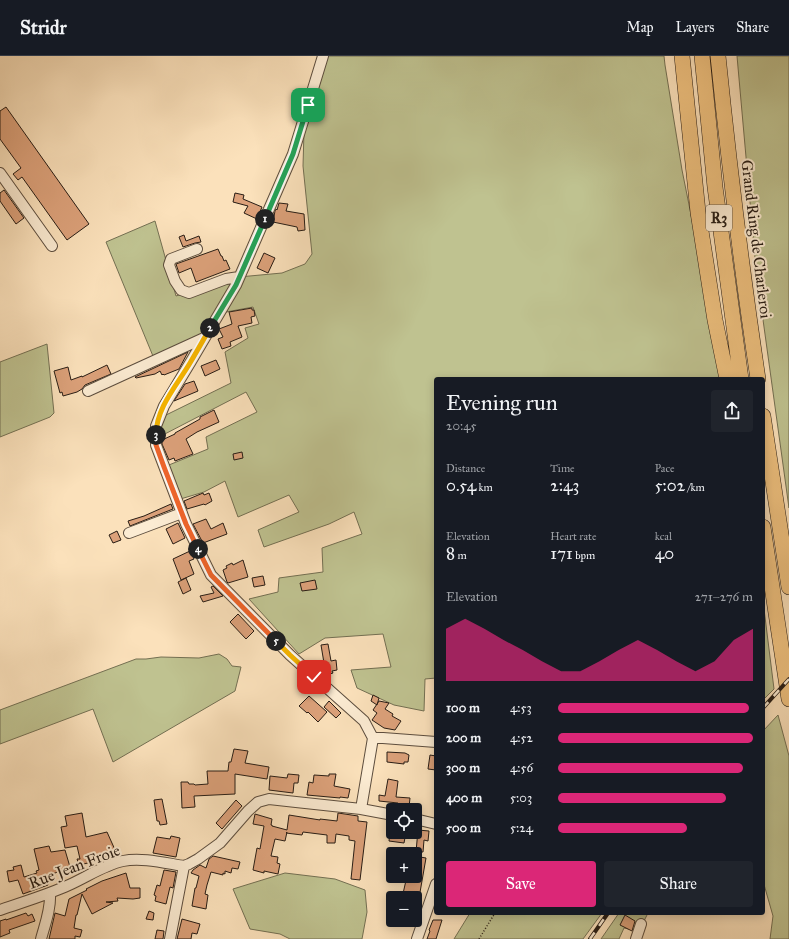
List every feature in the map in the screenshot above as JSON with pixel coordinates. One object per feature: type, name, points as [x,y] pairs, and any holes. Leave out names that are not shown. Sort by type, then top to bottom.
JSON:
[{"type":"highway","points":[[682,56],[698,212],[715,320],[727,377]]},
{"type":"highway","name":"R3","points":[[702,56],[715,187],[741,377]]},
{"type":"highway","name":"Grand Ring de Charleroi","points":[[718,56],[749,322],[758,377]]},
{"type":"highway","points":[[765,429],[789,587]]},
{"type":"highway","points":[[765,540],[789,699]]},
{"type":"street","points":[[323,56],[293,154],[236,285],[164,406],[156,426],[156,445],[186,524],[211,575],[290,655],[364,720],[373,738],[361,809]]},
{"type":"street","points":[[0,173],[52,246]]},
{"type":"street","points":[[197,249],[171,258],[169,265],[175,281],[181,290],[188,293],[226,279],[239,277]]},
{"type":"street","points":[[88,392],[204,338]]},
{"type":"street","points":[[129,533],[182,513]]},
{"type":"street","points":[[373,738],[434,742]]},
{"type":"street","points":[[170,939],[184,866],[198,859],[220,843],[248,811],[258,802],[269,799],[361,809],[386,814]]},
{"type":"street","points":[[422,821],[434,824]]},
{"type":"street","name":"Rue Jean Froie","points":[[0,910],[70,885],[103,868],[122,861],[143,860],[184,866]]},
{"type":"street","points":[[416,939],[434,890]]},
{"type":"street","points":[[41,939],[49,912],[51,901],[50,893]]},
{"type":"street","points":[[636,939],[641,924]]},
{"type":"path","points":[[479,939],[494,915]]},
{"type":"green space","points":[[328,56],[664,56],[682,170],[724,377],[434,377],[434,678],[425,679],[424,711],[394,705],[357,688],[351,670],[391,667],[383,634],[325,638],[299,654],[249,599],[278,592],[279,578],[323,572],[322,548],[362,534],[354,512],[329,524],[264,547],[258,530],[299,512],[289,495],[238,517],[225,481],[204,492],[177,500],[164,467],[208,449],[206,437],[257,412],[246,392],[159,437],[164,416],[231,383],[225,352],[248,338],[245,328],[259,324],[253,307],[226,312],[238,280],[204,338],[155,361],[106,242],[155,221],[176,296],[239,277],[282,273],[305,264],[312,254],[303,166],[304,131]]},
{"type":"green space","points":[[737,56],[789,56],[789,508],[756,269]]},
{"type":"green space","points":[[47,344],[54,413],[50,417],[0,437],[0,362]]},
{"type":"green space","points":[[765,617],[774,689],[765,698]]},
{"type":"green space","points":[[219,654],[227,659],[232,666],[241,667],[235,691],[113,762],[93,709],[0,744],[0,710],[136,659],[161,657],[199,658]]},
{"type":"green space","points":[[778,715],[789,756],[789,939],[770,939],[773,916],[765,888],[765,729]]},
{"type":"green space","points":[[285,873],[335,879],[365,890],[367,912],[362,939],[290,939],[280,934],[250,929],[233,889]]},
{"type":"green space","points":[[469,915],[601,915],[583,939],[454,939]]},
{"type":"green space","points":[[618,915],[647,915],[639,931],[624,928],[619,939],[601,939]]},
{"type":"building","points":[[6,107],[89,224],[67,240],[22,177],[18,180],[13,174],[21,168],[0,139],[0,111]]},
{"type":"building","points":[[4,190],[24,218],[16,224],[0,201],[0,193]]},
{"type":"building","points":[[235,193],[244,195],[243,199],[262,207],[257,219],[244,213],[248,206],[233,202]]},
{"type":"building","points":[[279,203],[288,204],[286,211],[304,214],[305,230],[298,231],[297,227],[273,222],[275,211],[276,209],[277,210]]},
{"type":"building","points":[[184,235],[186,241],[199,236],[201,242],[183,247],[179,237]]},
{"type":"building","points":[[218,249],[224,261],[226,260],[230,269],[196,282],[191,268],[179,273],[176,264]]},
{"type":"building","points":[[264,253],[275,258],[268,273],[257,268]]},
{"type":"building","points":[[252,308],[255,316],[251,317],[252,323],[238,326],[242,337],[230,342],[231,346],[222,349],[218,339],[223,337],[219,329],[232,324],[229,312]]},
{"type":"building","points":[[188,352],[179,369],[164,375],[162,375],[160,371],[155,374],[135,377]]},
{"type":"building","points":[[216,360],[220,369],[205,376],[201,366]]},
{"type":"building","points":[[107,365],[111,374],[85,385],[77,392],[63,396],[62,392],[60,393],[54,371],[68,367],[71,380],[82,377]]},
{"type":"building","points":[[194,381],[198,391],[174,401],[185,384]]},
{"type":"building","points":[[214,410],[219,422],[186,439],[193,454],[175,461],[174,458],[169,460],[162,444],[162,440],[175,434],[200,419],[200,417]]},
{"type":"building","points":[[242,452],[243,458],[234,460],[233,454]]},
{"type":"building","points":[[203,493],[204,495],[209,493],[212,501],[205,505],[187,509],[184,501]]},
{"type":"building","points":[[171,504],[173,509],[130,526],[128,521],[144,516]]},
{"type":"building","points":[[206,519],[211,529],[223,523],[227,534],[203,543],[193,524]]},
{"type":"building","points":[[178,523],[185,538],[173,544],[166,529]]},
{"type":"building","points":[[117,531],[121,540],[113,543],[109,535]]},
{"type":"building","points":[[190,551],[194,559],[189,561],[194,574],[181,580],[173,559]]},
{"type":"building","points":[[243,560],[248,577],[228,583],[223,570],[227,568],[226,566],[232,563],[233,565]]},
{"type":"building","points":[[263,576],[265,585],[254,587],[252,578]]},
{"type":"building","points":[[186,578],[191,590],[183,594],[178,582]]},
{"type":"building","points":[[315,580],[317,589],[302,591],[300,583]]},
{"type":"building","points":[[213,586],[223,596],[203,602],[200,596],[214,593],[211,587]]},
{"type":"building","points":[[238,614],[254,631],[246,639],[230,622]]},
{"type":"building","points":[[328,644],[331,661],[336,660],[337,670],[326,675],[321,645]]},
{"type":"building","points":[[373,695],[379,698],[377,705],[371,701]]},
{"type":"building","points":[[309,696],[327,712],[318,722],[308,712],[307,713],[299,706]]},
{"type":"building","points":[[329,701],[341,713],[336,718],[324,707]]},
{"type":"building","points":[[379,701],[389,703],[385,709],[393,714],[392,716],[401,721],[395,730],[384,728],[372,720],[377,713],[373,710]]},
{"type":"building","points":[[234,749],[248,751],[245,763],[269,767],[267,779],[235,774],[235,794],[194,796],[195,807],[182,808],[181,782],[188,782],[189,784],[195,785],[208,784],[207,771],[228,771],[229,762],[231,762]]},
{"type":"building","points":[[387,752],[405,753],[409,755],[408,762],[404,762],[404,764],[387,762]]},
{"type":"building","points":[[430,755],[434,756],[434,770],[428,769]]},
{"type":"building","points":[[288,774],[299,775],[298,783],[294,783],[293,793],[269,790],[270,776],[287,778]]},
{"type":"building","points":[[329,774],[336,774],[334,786],[350,789],[348,798],[307,795],[309,782],[313,783],[314,775],[329,776]]},
{"type":"building","points":[[388,779],[398,781],[396,797],[410,798],[409,803],[379,801],[379,795],[385,796]]},
{"type":"building","points":[[162,799],[167,824],[160,825],[159,821],[157,821],[154,800]]},
{"type":"building","points":[[236,800],[242,806],[222,829],[216,823]]},
{"type":"building","points":[[82,813],[86,837],[107,832],[116,852],[97,862],[79,865],[77,859],[80,859],[77,846],[65,848],[61,827],[67,826],[65,816]]},
{"type":"building","points":[[338,813],[358,816],[358,821],[367,822],[360,880],[351,879],[355,841],[349,840],[349,836],[336,834],[335,843],[327,843],[327,835],[303,832],[302,835],[287,833],[285,841],[275,839],[271,856],[278,857],[277,863],[280,864],[278,874],[264,871],[264,873],[253,870],[257,848],[260,849],[264,826],[253,824],[255,814],[272,819],[272,826],[287,830],[289,815],[337,821]]},
{"type":"building","points":[[422,830],[429,831],[428,841],[424,840],[423,852],[422,847],[416,847],[417,839],[422,839]]},
{"type":"building","points":[[171,836],[180,838],[176,857],[153,853],[157,837],[170,839]]},
{"type":"building","points":[[389,839],[405,839],[404,843],[389,841]]},
{"type":"building","points":[[49,846],[51,852],[65,850],[70,867],[45,877],[48,885],[23,894],[18,880],[9,882],[7,871],[14,870],[13,867],[21,865],[24,877],[37,873],[36,871],[39,870],[34,849]]},
{"type":"building","points":[[213,856],[240,862],[238,869],[232,868],[231,873],[225,871],[225,874],[223,873],[223,875],[211,872],[205,894],[208,895],[206,909],[192,906],[199,876],[191,873],[200,865],[206,868],[209,859]]},
{"type":"building","points":[[422,857],[426,858],[422,881]]},
{"type":"building","points":[[164,870],[176,872],[173,888],[170,887],[166,904],[155,901],[156,896],[154,895],[157,885],[160,886]]},
{"type":"building","points":[[126,873],[130,888],[140,888],[140,898],[117,898],[118,901],[106,902],[113,903],[92,914],[82,894],[74,928],[82,930],[80,937],[75,936],[75,939],[49,939],[55,913],[65,916],[69,899],[102,881]]},
{"type":"building","points":[[405,883],[422,883],[420,891],[404,891]]},
{"type":"building","points":[[149,911],[154,913],[153,920],[146,919]]},
{"type":"building","points":[[26,913],[28,916],[32,914],[35,921],[9,930],[10,933],[0,937],[0,921]]},
{"type":"building","points":[[625,915],[635,921],[632,931],[620,925]]},
{"type":"building","points":[[182,919],[200,924],[197,934],[192,933],[191,939],[177,939]]},
{"type":"building","points":[[433,920],[442,920],[436,939],[427,939],[429,930]]},
{"type":"building","points":[[157,930],[164,931],[163,939],[155,939]]},
{"type":"railway","points":[[765,706],[789,679]]},
{"type":"railway","points":[[590,939],[607,915]]},
{"type":"route","points":[[308,105],[293,154],[236,285],[164,406],[156,426],[156,445],[186,524],[211,575],[290,655],[314,677]]}]
